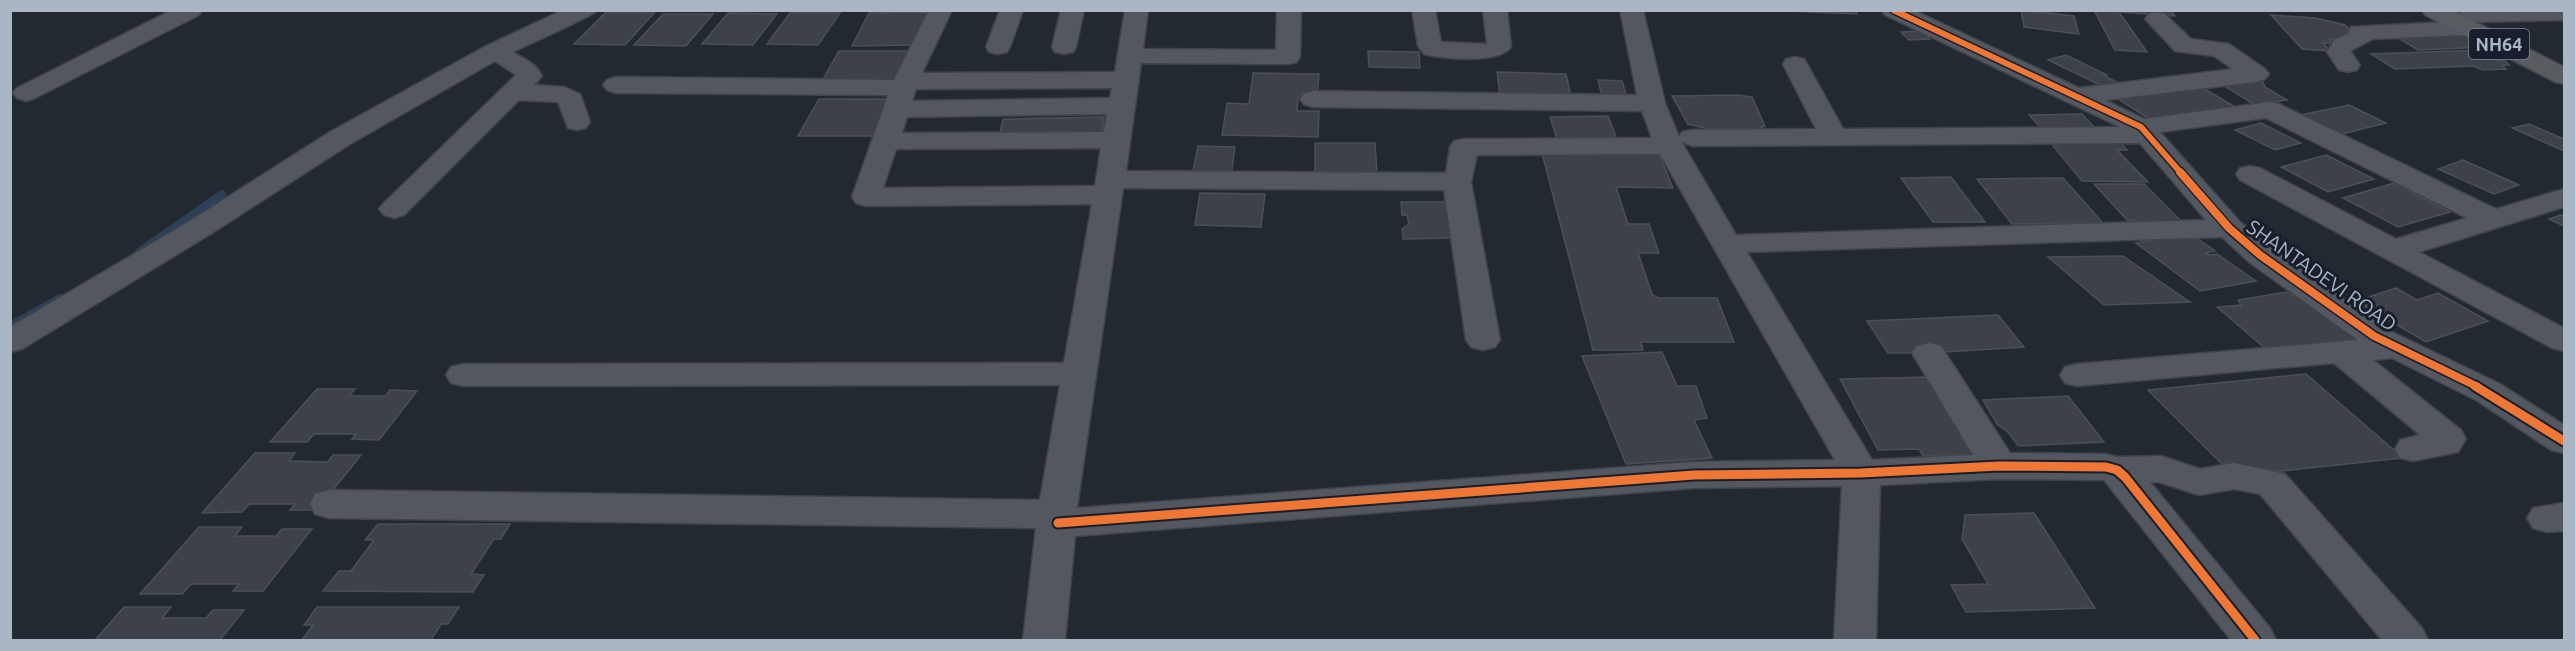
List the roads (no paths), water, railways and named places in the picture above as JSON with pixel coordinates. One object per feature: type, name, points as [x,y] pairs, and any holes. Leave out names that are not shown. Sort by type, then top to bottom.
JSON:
[{"type":"highway","name":"NH64","points":[[2433,10],[2467,18],[2565,62]]},
{"type":"highway","name":"NH64","points":[[2467,18],[2565,77]]},
{"type":"street","points":[[26,93],[191,10]]},
{"type":"street","points":[[10,342],[213,219],[330,144],[495,51],[564,18],[587,10]]},
{"type":"street","points":[[941,10],[902,93],[866,197],[1108,187],[1457,181]]},
{"type":"street","points":[[998,47],[1012,10]]},
{"type":"street","points":[[1064,46],[1073,10]]},
{"type":"street","points":[[1044,640],[1058,519],[1079,374],[1137,10]]},
{"type":"street","points":[[616,85],[902,93],[1126,80],[1288,57],[1289,10]]},
{"type":"street","points":[[1423,10],[1430,46],[1433,49],[1491,51],[1499,47],[1495,10]]},
{"type":"street","points":[[1630,10],[1652,103],[1680,142],[1727,244],[1861,473],[1856,640]]},
{"type":"street","name":"SHANTADEVI ROAD","points":[[1893,10],[2145,131],[2229,228],[2260,255],[2374,336],[2488,392],[2565,441]]},
{"type":"street","points":[[2348,65],[2339,52],[2343,45],[2363,36],[2359,32],[2467,18],[2565,13]]},
{"type":"street","points":[[2076,96],[2256,74],[2220,49],[2184,46],[2157,19]]},
{"type":"street","points":[[394,209],[529,76],[527,71],[495,51]]},
{"type":"street","points":[[1795,64],[1834,137]]},
{"type":"street","points":[[514,92],[564,95],[571,99],[577,122]]},
{"type":"street","points":[[1313,99],[1652,103]]},
{"type":"street","points":[[1483,340],[1457,181],[1464,147],[2145,131],[2270,110],[2493,219]]},
{"type":"street","points":[[885,141],[1116,140]]},
{"type":"street","points":[[2250,174],[2565,341]]},
{"type":"street","points":[[2393,250],[2565,198]]},
{"type":"street","points":[[1727,244],[2229,228]]},
{"type":"street","points":[[2077,375],[2399,347]]},
{"type":"street","points":[[2342,352],[2448,439],[2445,443],[2413,449]]},
{"type":"street","points":[[1929,353],[1999,466]]},
{"type":"street","points":[[462,375],[1079,374]]},
{"type":"street","points":[[329,504],[1058,519],[1694,475],[1861,473],[1999,466],[2095,466],[2117,470],[2161,469],[2199,482],[2234,476],[2272,483],[2408,640]]},
{"type":"street","points":[[2117,470],[2255,640]]},
{"type":"waterway","points":[[139,252],[222,194]]},
{"type":"waterway","points":[[10,326],[60,298]]}]
